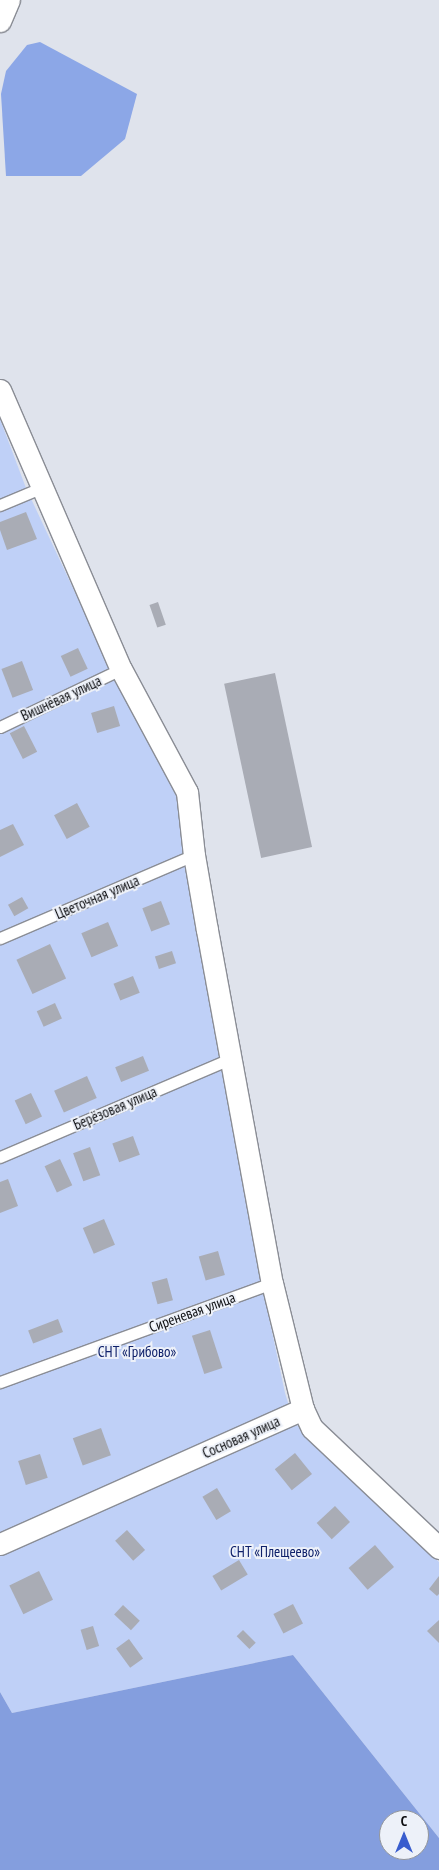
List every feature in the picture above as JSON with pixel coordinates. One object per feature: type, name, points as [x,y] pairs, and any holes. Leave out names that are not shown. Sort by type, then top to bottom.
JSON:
[{"type":"street","points":[[0,21],[8,0]]},
{"type":"street","points":[[0,390],[121,669],[187,792],[194,855],[272,1283],[303,1409],[312,1428],[439,1548]]},
{"type":"street","name":"Сосновая улица","points":[[0,1544],[303,1409]]},
{"type":"lane","points":[[0,505],[42,487]]},
{"type":"lane","name":"Вишнёвая улица","points":[[0,726],[121,669]]},
{"type":"lane","name":"Цветочная улица","points":[[0,938],[194,855]]},
{"type":"lane","name":"Берёзовая улица","points":[[0,1158],[230,1059]]},
{"type":"lane","name":"Сиреневая улица","points":[[0,1382],[272,1283]]},
{"type":"green space","name":"СНТ «Грибово»","points":[[0,419],[26,488],[118,684],[179,794],[264,1294],[290,1409],[297,1425],[439,1562],[439,1838],[429,1825],[429,1810],[417,1810],[293,1655],[12,1713],[0,1692]]},
{"type":"shaded area","points":[[40,42],[137,94],[125,139],[81,176],[6,176],[1,94],[6,71],[27,45]]},
{"type":"shaded area","points":[[293,1655],[417,1810],[379,1810],[379,1860],[429,1860],[429,1825],[439,1838],[439,1870],[0,1870],[0,1692],[12,1713]]},
{"type":"building","points":[[26,512],[37,539],[7,550],[0,530],[0,522]]},
{"type":"building","points":[[158,602],[166,625],[157,628],[149,605]]},
{"type":"building","points":[[78,648],[88,669],[71,677],[61,656]]},
{"type":"building","points":[[22,661],[33,690],[13,698],[1,669]]},
{"type":"building","points":[[275,673],[312,847],[261,858],[224,684]]},
{"type":"building","points":[[114,706],[120,726],[97,733],[91,713]]},
{"type":"building","points":[[24,726],[37,752],[23,759],[10,733]]},
{"type":"building","points":[[77,803],[90,827],[67,839],[54,815]]},
{"type":"building","points":[[13,824],[24,845],[0,857],[0,830]]},
{"type":"building","points":[[22,897],[28,908],[14,916],[8,905]]},
{"type":"building","points":[[161,901],[170,924],[151,932],[142,908]]},
{"type":"building","points":[[108,922],[118,946],[91,957],[81,933]]},
{"type":"building","points":[[50,944],[66,978],[33,994],[16,960]]},
{"type":"building","points":[[172,951],[176,963],[159,969],[155,957]]},
{"type":"building","points":[[133,976],[140,993],[120,1001],[114,984]]},
{"type":"building","points":[[55,1003],[62,1019],[44,1027],[37,1011]]},
{"type":"building","points":[[143,1056],[149,1071],[121,1082],[115,1067]]},
{"type":"building","points":[[87,1076],[97,1098],[64,1113],[54,1091]]},
{"type":"building","points":[[31,1093],[42,1117],[26,1124],[15,1101]]},
{"type":"building","points":[[133,1136],[140,1155],[119,1162],[112,1144]]},
{"type":"building","points":[[90,1147],[100,1175],[83,1181],[73,1153]]},
{"type":"building","points":[[60,1159],[72,1185],[57,1192],[45,1166]]},
{"type":"building","points":[[8,1179],[18,1206],[0,1213],[0,1182]]},
{"type":"building","points":[[104,1219],[115,1245],[94,1254],[83,1228]]},
{"type":"building","points":[[218,1251],[225,1275],[206,1281],[199,1257]]},
{"type":"building","points":[[167,1278],[173,1300],[157,1304],[152,1282]]},
{"type":"building","points":[[58,1319],[63,1332],[33,1344],[28,1330]]},
{"type":"building","points":[[210,1330],[222,1368],[204,1374],[192,1336]]},
{"type":"building","points":[[101,1428],[111,1455],[83,1466],[73,1438]]},
{"type":"building","points":[[295,1453],[312,1474],[292,1490],[275,1469]]},
{"type":"building","points":[[40,1454],[48,1478],[26,1485],[18,1461]]},
{"type":"building","points":[[217,1488],[231,1511],[216,1520],[202,1497]]},
{"type":"building","points":[[335,1506],[350,1522],[332,1539],[317,1523]]},
{"type":"building","points":[[127,1530],[145,1550],[133,1561],[115,1541]]},
{"type":"building","points":[[375,1545],[394,1567],[368,1590],[349,1568]]},
{"type":"building","points":[[239,1560],[248,1575],[221,1591],[212,1576]]},
{"type":"building","points":[[39,1571],[53,1600],[23,1614],[9,1585]]},
{"type":"building","points":[[439,1576],[439,1594],[437,1596],[429,1589]]},
{"type":"building","points":[[293,1604],[303,1624],[283,1634],[273,1614]]},
{"type":"building","points":[[123,1605],[140,1621],[131,1630],[114,1615]]},
{"type":"building","points":[[439,1620],[439,1643],[427,1631]]},
{"type":"building","points":[[93,1626],[99,1646],[87,1650],[81,1630]]},
{"type":"building","points":[[243,1630],[256,1643],[249,1649],[237,1636]]},
{"type":"building","points":[[129,1639],[143,1658],[130,1668],[116,1648]]},
{"type":"park label","name":"СНТ «Плещеево»","points":[[275,1552]]}]
